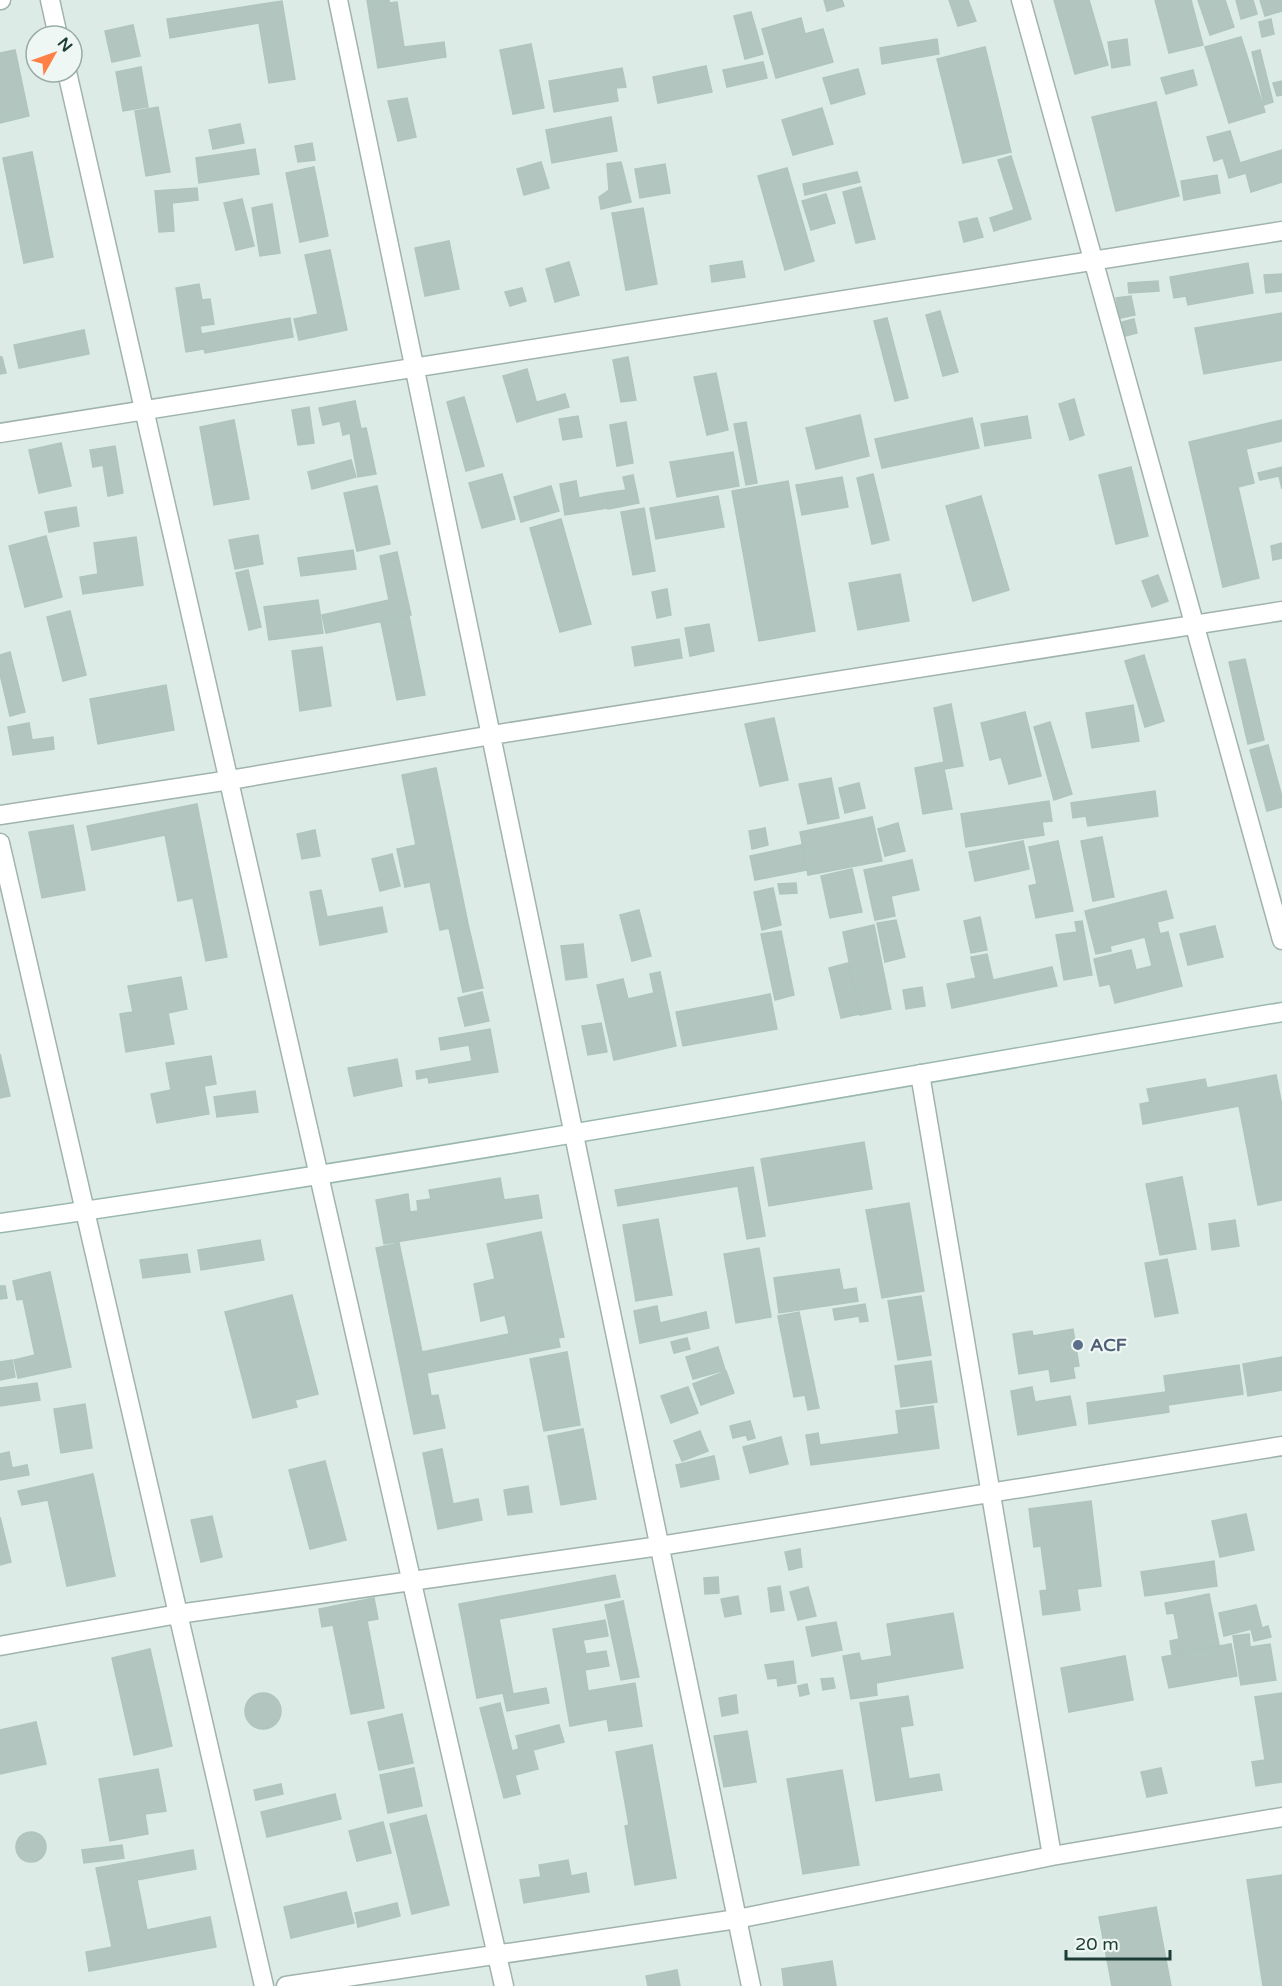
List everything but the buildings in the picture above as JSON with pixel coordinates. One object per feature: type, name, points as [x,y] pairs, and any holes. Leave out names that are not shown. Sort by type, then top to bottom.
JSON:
[{"type":"street","points":[[50,0],[55,24]]},
{"type":"street","points":[[338,0],[751,1986]]},
{"type":"street","points":[[1021,0],[1282,940]]},
{"type":"street","points":[[69,84],[230,780],[504,1986]]},
{"type":"street","points":[[0,433],[1282,231]]},
{"type":"street","points":[[0,815],[1282,611]]},
{"type":"street","points":[[0,843],[264,1986]]},
{"type":"street","points":[[0,1223],[574,1133],[1282,1012]]},
{"type":"street","points":[[920,1074],[1052,1856]]},
{"type":"street","points":[[0,1646],[178,1614],[660,1546],[1282,1446]]},
{"type":"street","points":[[286,1986],[737,1918],[1052,1856],[1282,1817]]},
{"type":"place","name":"ACF","points":[[1078,1345]]}]
